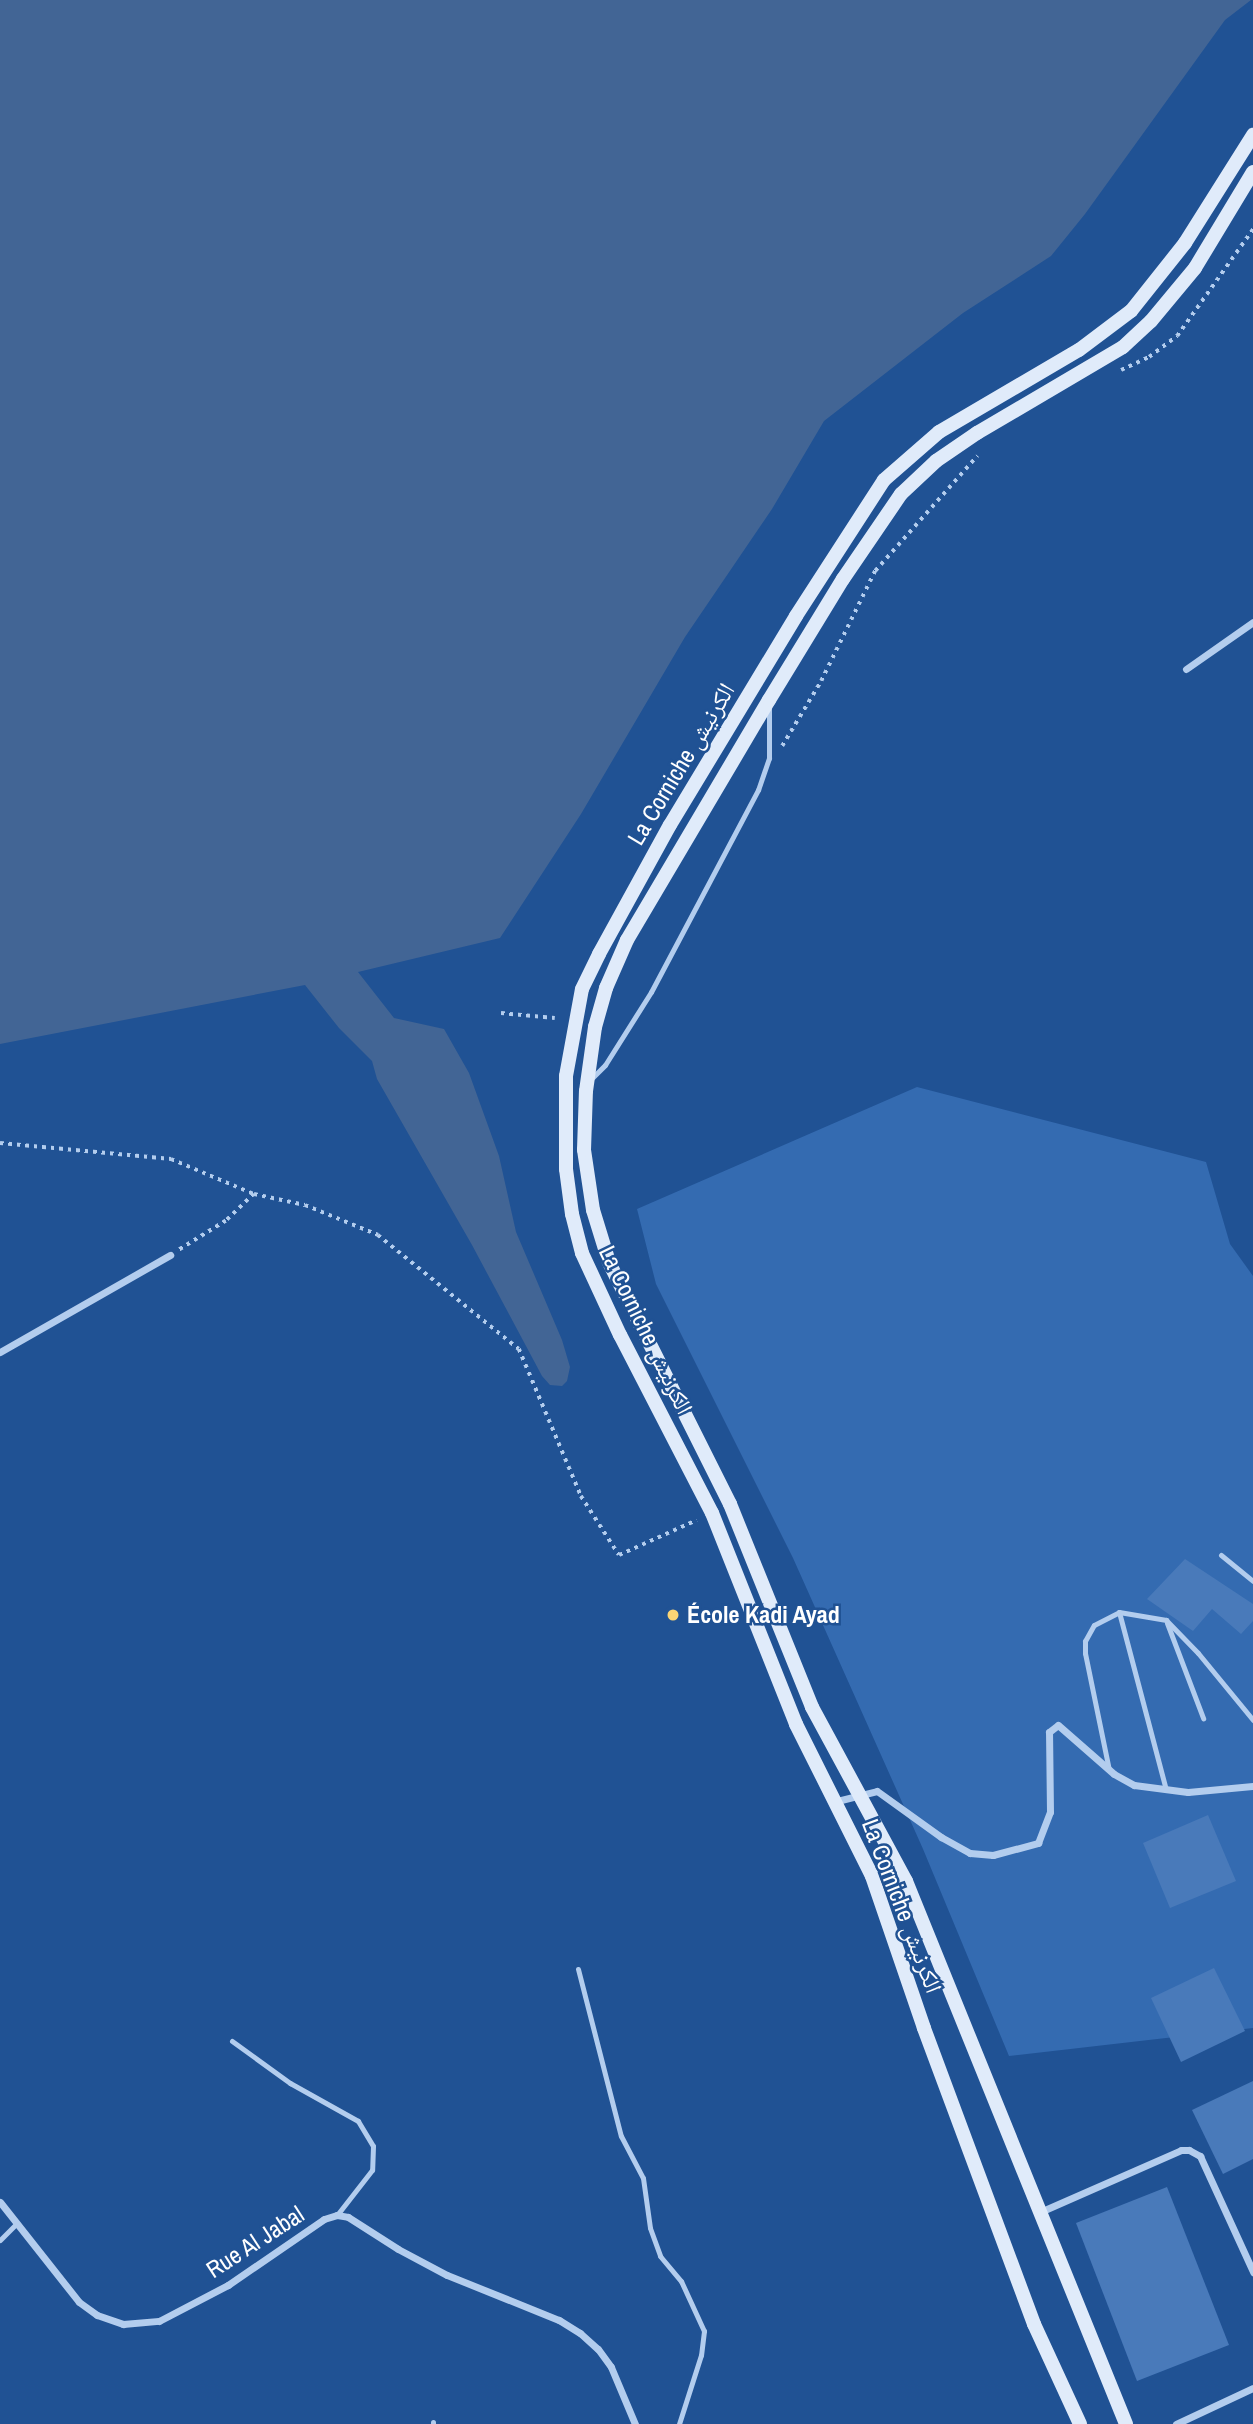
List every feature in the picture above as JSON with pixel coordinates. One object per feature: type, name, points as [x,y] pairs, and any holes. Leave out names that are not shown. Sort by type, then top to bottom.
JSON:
[{"type":"main road","name":"La Corniche الكرنيش","points":[[1080,2424],[1034,2324],[924,2028],[872,1876],[791,1713],[717,1522],[620,1335],[582,1253],[572,1214],[564,1132],[566,1076],[582,989],[670,825],[829,563],[884,480],[939,432],[1079,350],[1131,311],[1185,243],[1253,135]]},
{"type":"main road","name":"La Corniche الكرنيش","points":[[1126,2424],[906,1881],[812,1707],[730,1504],[609,1262],[593,1210],[584,1150],[587,1083],[598,1014],[627,940],[843,579],[901,494],[936,461],[977,433],[1123,347],[1151,321],[1195,268],[1253,173]]},
{"type":"street","points":[[1186,669],[1253,622]]},
{"type":"street","points":[[0,1352],[170,1255]]},
{"type":"street","points":[[836,1801],[877,1791],[941,1837],[970,1853],[993,1856],[1038,1843],[1050,1812],[1049,1731],[1058,1725],[1109,1770],[1134,1785],[1188,1792],[1253,1786]]},
{"type":"street","points":[[1039,2212],[1181,2150],[1189,2150],[1200,2155],[1253,2273]]},
{"type":"street","name":"Rue Al Jabal","points":[[0,2202],[79,2302],[112,2322],[140,2324],[159,2321],[228,2285],[324,2219],[337,2215],[348,2217],[398,2249],[447,2274],[559,2320],[580,2333],[598,2349],[611,2367],[635,2424]]},
{"type":"street","points":[[1176,2424],[1253,2388]]},
{"type":"lane","points":[[587,1083],[605,1065],[651,992],[758,790],[772,740],[769,700]]},
{"type":"lane","points":[[1222,1555],[1253,1581]]},
{"type":"lane","points":[[1119,1612],[1166,1790]]},
{"type":"lane","points":[[1109,1770],[1085,1653],[1085,1641],[1094,1625],[1119,1612],[1166,1620],[1198,1653],[1253,1720]]},
{"type":"lane","points":[[1166,1620],[1203,1718]]},
{"type":"lane","points":[[578,1969],[621,2136],[643,2178],[660,2256],[681,2281],[704,2330],[701,2355],[679,2424]]},
{"type":"lane","points":[[232,2041],[290,2084],[358,2121],[373,2146],[372,2170],[337,2215]]},
{"type":"lane","points":[[0,2240],[17,2223]]},
{"type":"path","points":[[1113,373],[1149,357],[1177,336],[1233,261],[1253,229]]},
{"type":"path","points":[[781,749],[821,681],[875,571],[985,447]]},
{"type":"path","points":[[501,1013],[555,1018]]},
{"type":"path","points":[[0,1143],[171,1159],[254,1194],[305,1205],[378,1235],[519,1349],[582,1496],[619,1555],[698,1520]]},
{"type":"path","points":[[170,1255],[226,1221],[254,1194]]},
{"type":"shaded area","points":[[0,0],[1251,0],[1225,20],[1085,214],[1051,256],[963,313],[824,421],[772,509],[685,637],[581,814],[500,938],[358,972],[394,1018],[444,1029],[469,1073],[499,1156],[516,1232],[562,1340],[570,1367],[567,1381],[562,1386],[550,1385],[542,1376],[472,1245],[377,1079],[372,1061],[339,1028],[305,985],[0,1044]]},
{"type":"shaded area","points":[[917,1087],[1206,1162],[1230,1244],[1253,1276],[1253,2028],[1009,2056],[923,1849],[793,1558],[656,1284],[637,1209]]},
{"type":"building","points":[[1185,1559],[1253,1604],[1253,1621],[1241,1634],[1212,1609],[1193,1631],[1147,1599]]},
{"type":"building","points":[[1208,1815],[1236,1881],[1170,1908],[1143,1843]]},
{"type":"building","points":[[1214,1968],[1245,2031],[1181,2062],[1151,1998]]},
{"type":"building","points":[[1253,2081],[1253,2159],[1223,2174],[1192,2110]]},
{"type":"building","points":[[1167,2187],[1229,2345],[1137,2381],[1076,2223]]},
{"type":"place","name":"École Kadi Ayad","points":[[673,1615]]}]
